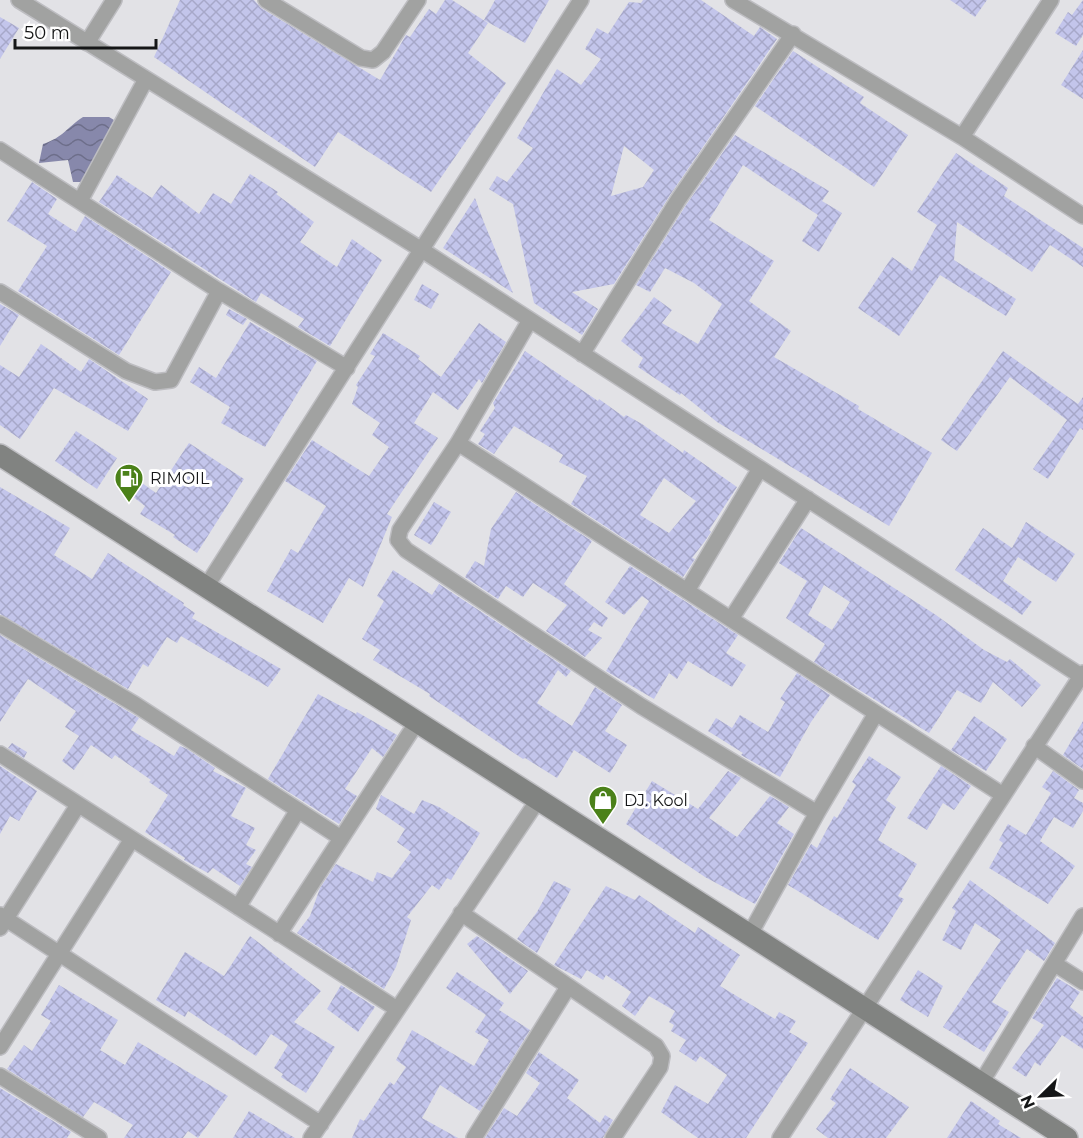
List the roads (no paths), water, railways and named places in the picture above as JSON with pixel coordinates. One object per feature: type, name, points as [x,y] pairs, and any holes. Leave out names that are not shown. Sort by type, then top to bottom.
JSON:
[{"type":"street","points":[[19,0],[422,250],[759,470],[1082,675],[1077,698],[1034,746],[866,1009],[780,1138]]},
{"type":"street","points":[[87,43],[114,0]]},
{"type":"street","points":[[273,2],[361,58],[373,60],[383,52],[418,0]]},
{"type":"street","points":[[206,587],[582,0]]},
{"type":"street","points":[[733,0],[962,137],[1083,216]]},
{"type":"street","points":[[962,137],[1051,0]]},
{"type":"street","points":[[582,354],[678,200],[793,34]]},
{"type":"street","points":[[80,201],[146,80]]},
{"type":"street","points":[[0,150],[219,291],[346,368]]},
{"type":"street","points":[[0,292],[126,371],[155,382],[171,380],[219,291]]},
{"type":"street","points":[[530,320],[458,443],[400,530],[398,540],[406,550],[642,706],[817,813]]},
{"type":"street","points":[[458,443],[875,715],[1003,795]]},
{"type":"street","points":[[0,455],[1067,1138]]},
{"type":"street","points":[[687,591],[759,470]]},
{"type":"street","points":[[731,620],[808,499]]},
{"type":"street","points":[[0,624],[136,705],[341,838]]},
{"type":"street","points":[[750,934],[875,715]]},
{"type":"street","points":[[279,934],[417,722]]},
{"type":"street","points":[[1034,746],[1083,781]]},
{"type":"street","points":[[0,754],[397,1009]]},
{"type":"street","points":[[311,1138],[537,800]]},
{"type":"street","points":[[78,805],[2,920],[60,953],[321,1124]]},
{"type":"street","points":[[238,907],[298,810]]},
{"type":"street","points":[[0,1047],[132,839]]},
{"type":"street","points":[[461,914],[656,1046],[662,1056],[660,1067],[613,1138]]},
{"type":"street","points":[[981,1083],[1083,916]]},
{"type":"street","points":[[1055,963],[1083,982]]},
{"type":"street","points":[[474,1138],[568,987]]},
{"type":"street","points":[[0,1076],[99,1138]]},
{"type":"water","points":[[83,117],[109,117],[114,120],[84,182],[73,182],[68,160],[39,163],[43,144],[60,135]]},
{"type":"place","name":"RIMOIL","points":[[129,504]]},
{"type":"place","name":"DJ. Kool","points":[[603,826]]}]
